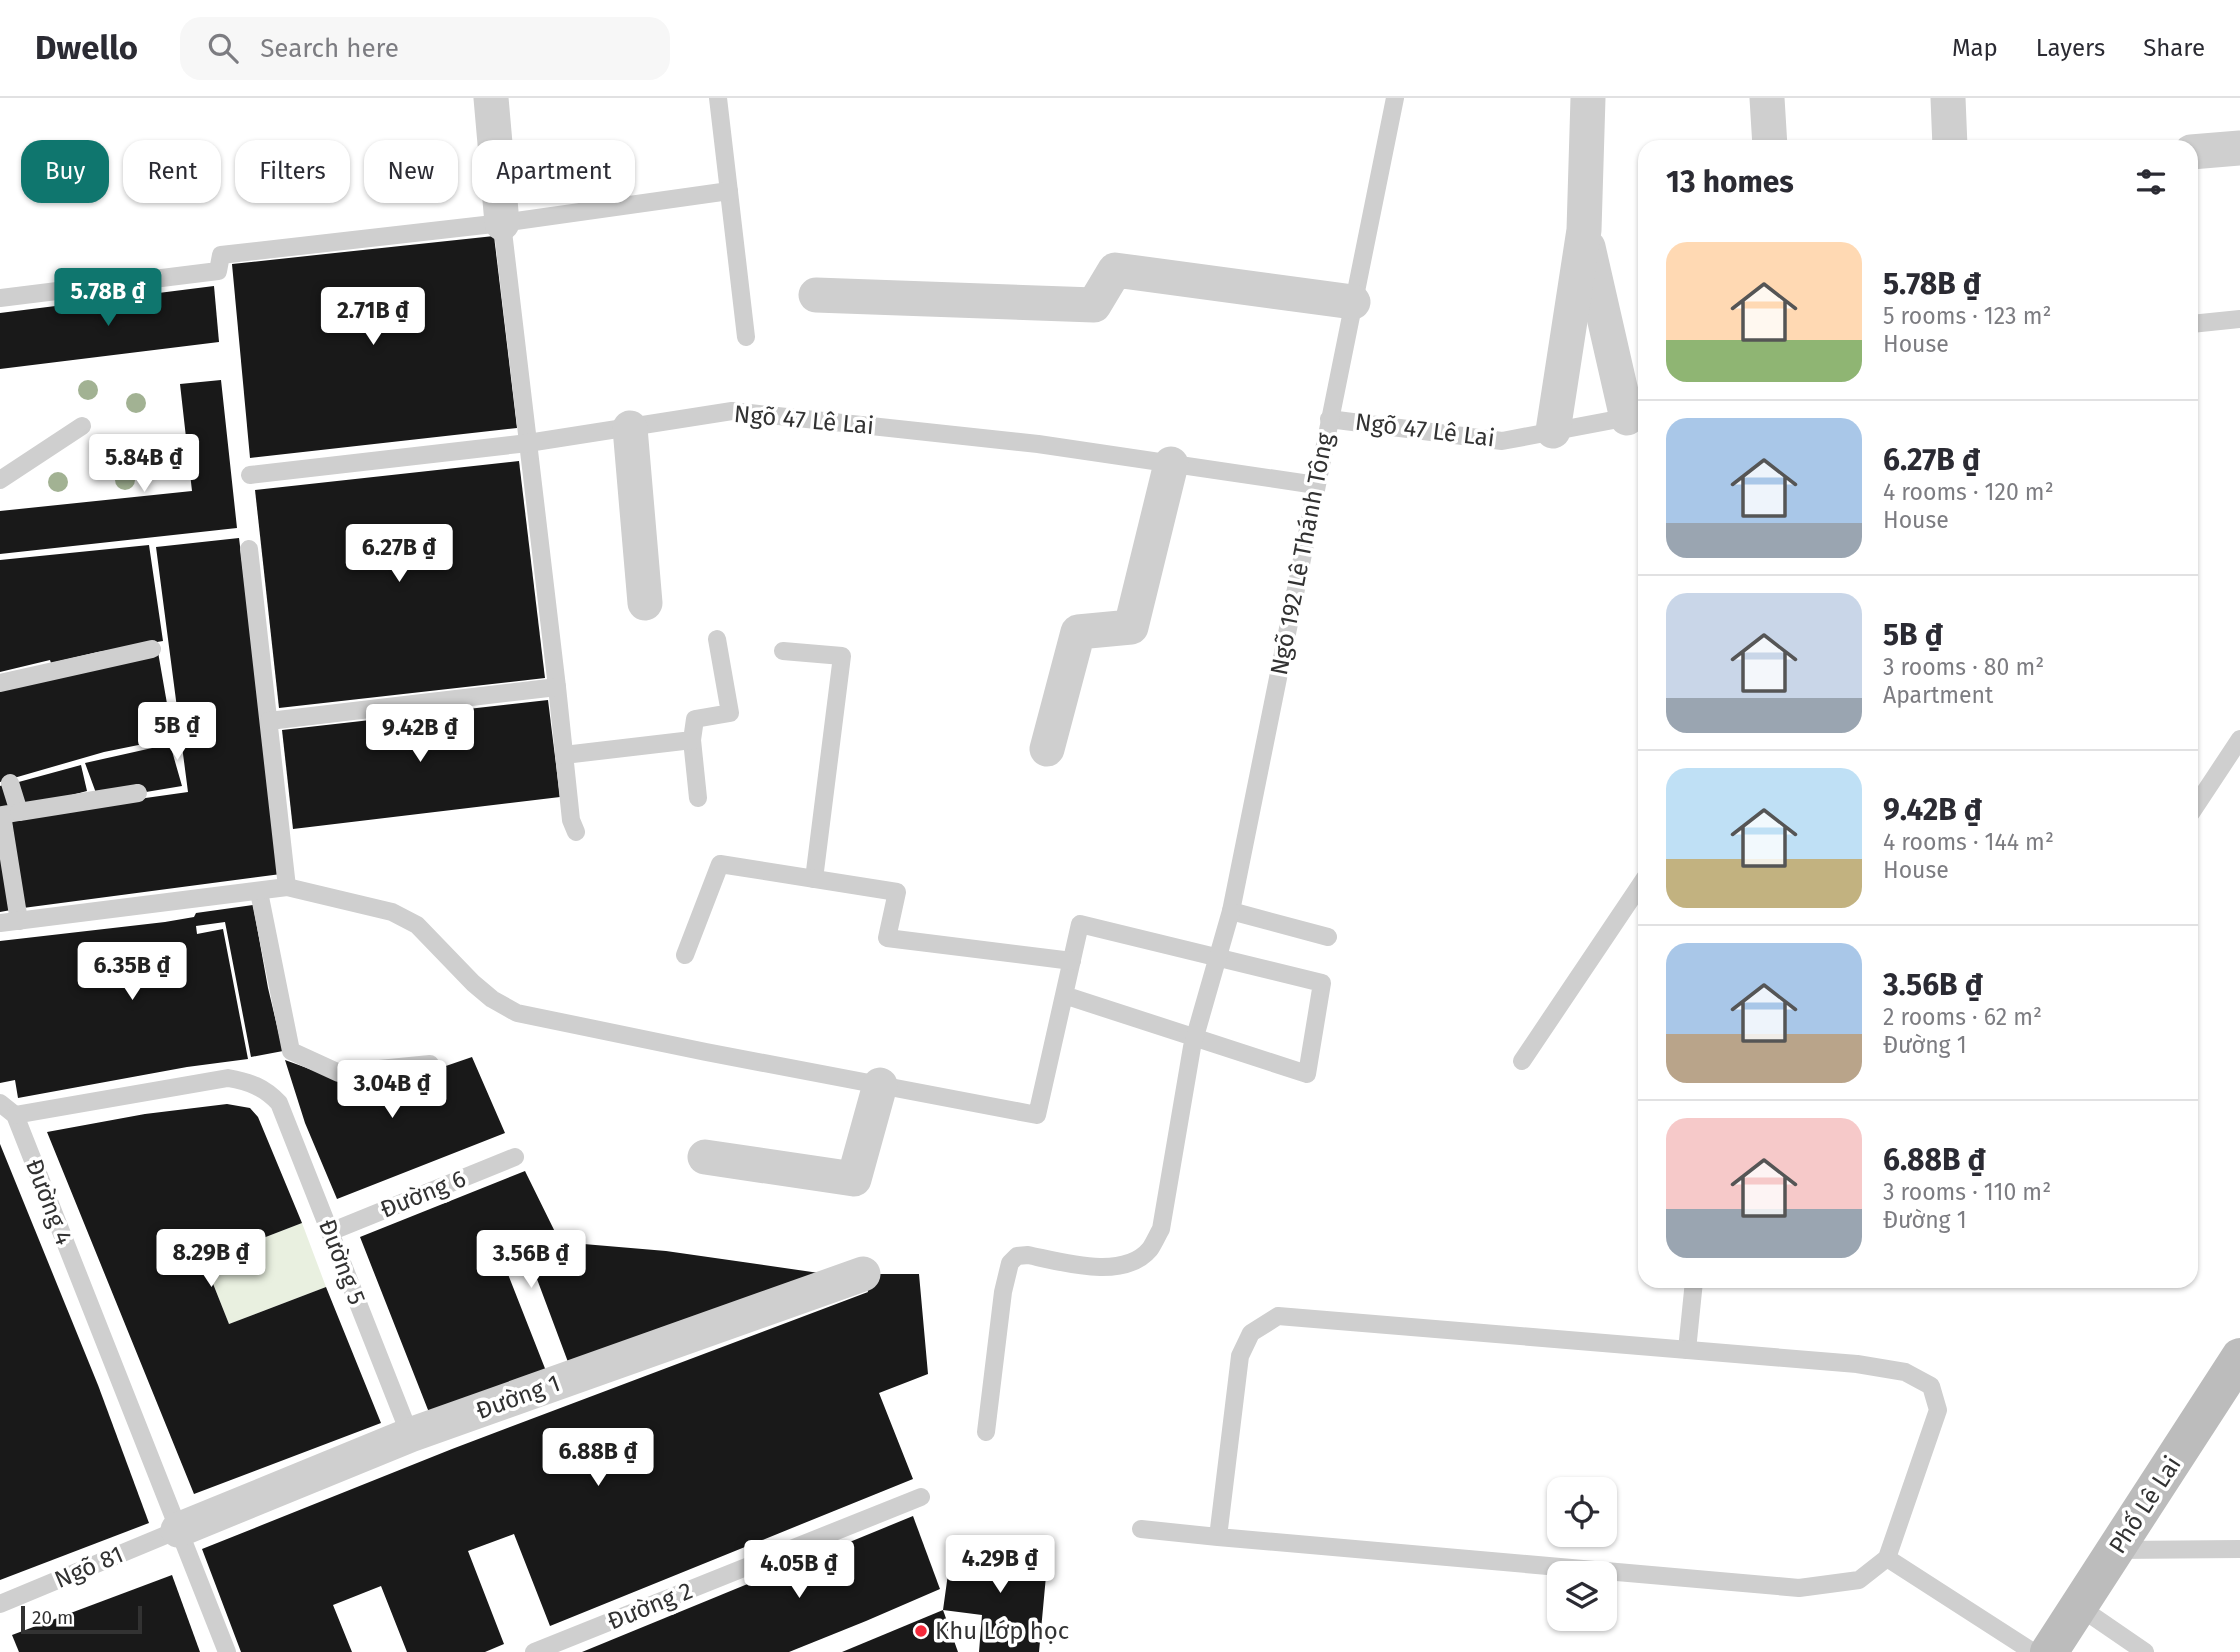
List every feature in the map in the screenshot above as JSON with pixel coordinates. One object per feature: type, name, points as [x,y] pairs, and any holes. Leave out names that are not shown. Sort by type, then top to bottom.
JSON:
[{"type":"street","points":[[491,98],[502,223]]},
{"type":"street","points":[[1553,431],[1584,230],[1588,98]]},
{"type":"street","points":[[1767,98],[1770,140]]},
{"type":"street","points":[[1948,98],[1950,140]]},
{"type":"street","points":[[2198,151],[2240,148]]},
{"type":"street","points":[[1584,230],[1636,416]]},
{"type":"street","points":[[816,295],[1094,305],[1115,270],[1353,302]]},
{"type":"street","points":[[630,428],[645,603]]},
{"type":"street","points":[[1047,749],[1079,632],[1131,626],[1171,464]]},
{"type":"street","points":[[705,1157],[854,1179],[880,1086]]},
{"type":"street","name":"Đường 1","points":[[178,1530],[410,1435],[863,1274]]},
{"type":"street","name":"Phố Lê Lai","points":[[2049,1652],[2240,1357]]},
{"type":"lane","points":[[718,98],[746,337]]},
{"type":"lane","name":"Ngõ 192 Lê Thánh Tông","points":[[986,1432],[1003,1292],[1010,1263],[1017,1256],[1028,1255],[1094,1268],[1129,1262],[1151,1248],[1161,1229],[1195,1038],[1231,911],[1395,98]]},
{"type":"lane","points":[[0,298],[218,271],[221,255],[502,223],[729,191]]},
{"type":"lane","points":[[502,223],[558,687],[571,820],[576,832]]},
{"type":"lane","points":[[2198,323],[2240,319]]},
{"type":"lane","name":"Ngõ 47 Lê Lai","points":[[250,475],[528,443],[732,411],[1038,444],[1316,485]]},
{"type":"lane","name":"Ngõ 47 Lê Lai","points":[[1329,419],[1502,441],[1636,416]]},
{"type":"lane","points":[[0,480],[82,426]]},
{"type":"lane","points":[[249,549],[287,887]]},
{"type":"lane","points":[[698,797],[692,740],[695,719],[730,713],[717,639]]},
{"type":"lane","points":[[0,683],[152,649]]},
{"type":"lane","points":[[783,651],[842,656],[814,879]]},
{"type":"lane","points":[[269,721],[558,687]]},
{"type":"lane","points":[[2198,802],[2240,739]]},
{"type":"lane","points":[[564,755],[692,740]]},
{"type":"lane","points":[[10,783],[7,814],[19,921]]},
{"type":"lane","points":[[7,814],[138,793]]},
{"type":"lane","points":[[685,955],[720,864],[897,892],[887,939],[1072,961]]},
{"type":"lane","points":[[0,923],[287,887],[391,912],[417,925],[473,984],[517,1013],[1037,1115],[1064,995],[1072,961],[1080,924],[1322,983],[1307,1074],[1064,995]]},
{"type":"lane","points":[[1522,1061],[1638,888]]},
{"type":"lane","points":[[259,892],[291,1051],[339,1073],[430,1064]]},
{"type":"lane","points":[[1231,911],[1328,937]]},
{"type":"lane","name":"Đường 5","points":[[15,1115],[228,1079],[251,1082],[269,1092],[279,1103],[410,1435]]},
{"type":"lane","points":[[0,1103],[15,1115]]},
{"type":"lane","name":"Đường 4","points":[[15,1115],[178,1530]]},
{"type":"lane","name":"Đường 6","points":[[330,1232],[515,1157]]},
{"type":"lane","points":[[1687,1350],[1693,1288]]},
{"type":"lane","points":[[1141,1530],[1218,1537],[1799,1588],[1859,1580],[1887,1558],[1938,1410],[1931,1386],[1905,1372],[1857,1364],[1278,1316],[1251,1333],[1240,1356],[1218,1537]]},
{"type":"lane","name":"Đường 2","points":[[534,1652],[921,1497]]},
{"type":"lane","points":[[178,1530],[227,1652]]},
{"type":"lane","name":"Ngõ 81","points":[[0,1604],[178,1530]]},
{"type":"lane","points":[[2115,1550],[2240,1549]]},
{"type":"lane","points":[[1887,1558],[2033,1652]]},
{"type":"lane","points":[[2078,1606],[2145,1652]]},
{"type":"green space","points":[[302,1223],[326,1287],[229,1324],[204,1261]]},
{"type":"building","points":[[494,236],[517,428],[250,458],[232,264]]},
{"type":"building","points":[[214,286],[219,342],[0,369],[0,313]]},
{"type":"building","points":[[221,380],[237,528],[0,554],[0,511],[192,491],[180,384]]},
{"type":"building","points":[[519,461],[545,678],[279,708],[255,490]]},
{"type":"building","points":[[239,538],[281,874],[23,908],[11,817],[188,792],[156,547]]},
{"type":"building","points":[[149,545],[163,641],[51,663],[50,660],[0,672],[0,560]]},
{"type":"building","points":[[158,652],[173,738],[104,752],[0,782],[0,688]]},
{"type":"building","points":[[548,700],[560,797],[293,829],[282,730]]},
{"type":"building","points":[[170,744],[182,786],[146,792],[139,784],[96,793],[85,763]]},
{"type":"building","points":[[81,765],[87,791],[22,808],[15,783]]},
{"type":"building","points":[[6,784],[10,809],[0,811],[0,786]]},
{"type":"building","points":[[0,852],[11,910],[0,912]]},
{"type":"building","points":[[253,905],[283,1051],[251,1057],[225,922],[196,926],[197,934],[223,929],[248,1059],[187,1067],[18,1098],[15,1080],[0,1083],[0,941],[165,922],[194,917],[196,913]]},
{"type":"building","points":[[472,1057],[505,1133],[337,1199],[305,1123],[285,1060],[337,1079],[440,1068]]},
{"type":"building","points":[[227,1104],[250,1108],[258,1117],[302,1223],[204,1261],[229,1324],[326,1287],[381,1423],[194,1494],[47,1132],[145,1114]]},
{"type":"building","points":[[0,1144],[98,1385],[149,1523],[0,1580]]},
{"type":"building","points":[[525,1171],[560,1242],[666,1251],[819,1273],[568,1362],[528,1255],[504,1264],[546,1371],[430,1415],[360,1237]]},
{"type":"building","points":[[863,1274],[919,1274],[928,1374],[879,1393],[913,1479],[550,1626],[514,1534],[468,1551],[504,1644],[485,1652],[407,1652],[381,1586],[333,1605],[352,1652],[241,1652],[202,1549],[452,1449],[868,1292]]},
{"type":"building","points":[[913,1516],[940,1589],[866,1621],[789,1652],[582,1652]]},
{"type":"building","points":[[952,1545],[1048,1554],[1039,1652],[979,1652],[982,1615],[943,1610]]},
{"type":"building","points":[[172,1575],[200,1652],[19,1652],[12,1635]]},
{"type":"building","name":"Khu Lớp học","points":[[943,1610],[958,1652],[842,1652]]},
{"type":"place","name":"Khu Lớp học","points":[[921,1631]]}]
